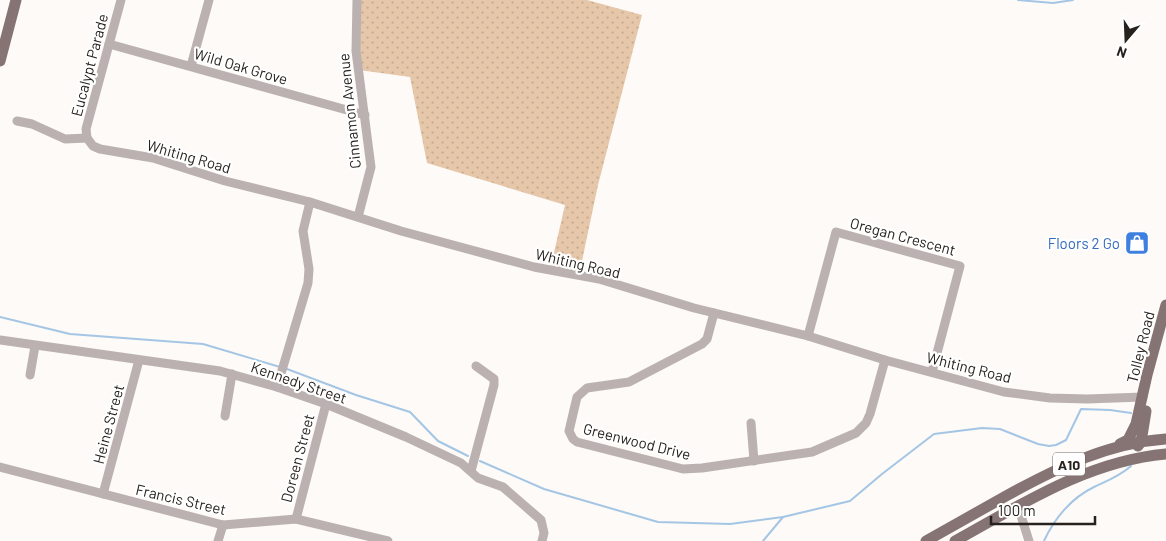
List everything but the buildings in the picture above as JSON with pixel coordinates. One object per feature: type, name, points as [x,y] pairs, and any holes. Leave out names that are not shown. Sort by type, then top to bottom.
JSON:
[{"type":"main road","points":[[0,61],[16,0]]},
{"type":"main road","name":"Tolley Road","points":[[1144,397],[1147,375],[1166,305]]},
{"type":"main road","points":[[1144,397],[1150,428],[1164,443]]},
{"type":"main road","points":[[1114,447],[1128,440],[1136,424],[1144,397]]},
{"type":"main road","points":[[1122,461],[1141,442],[1146,409]]},
{"type":"main road","points":[[1136,424],[1137,436],[1141,442]]},
{"type":"main road","name":"A10","points":[[926,541],[1026,485],[1081,458],[1114,447],[1141,442],[1164,443]]},
{"type":"main road","name":"A10","points":[[955,541],[1076,477],[1122,461],[1166,454]]},
{"type":"main road","points":[[989,506],[1010,503],[1018,506],[1026,485]]},
{"type":"street","name":"Eucalypt Parade","points":[[87,138],[86,129],[120,0]]},
{"type":"street","points":[[191,66],[208,0]]},
{"type":"street","name":"Cinnamon Avenue","points":[[356,0],[356,51],[371,167],[358,217]]},
{"type":"street","name":"Wild Oak Grove","points":[[109,44],[365,115]]},
{"type":"street","points":[[16,121],[32,124],[65,139],[87,138]]},
{"type":"street","name":"Whiting Road","points":[[87,138],[93,146],[100,149],[153,158],[225,181],[310,202],[401,231],[534,267],[599,279],[714,313],[808,336],[885,360],[1004,392],[1050,398],[1144,397]]},
{"type":"street","points":[[277,387],[308,283],[309,269],[303,231],[310,202]]},
{"type":"street","name":"Oregan Crescent","points":[[808,336],[836,232],[960,266],[932,372]]},
{"type":"street","name":"Greenwood Drive","points":[[714,313],[707,339],[702,344],[629,382],[587,388],[577,397],[569,431],[573,439],[577,442],[683,470],[812,452],[856,433],[866,423],[885,360]]},
{"type":"street","name":"Kennedy Street","points":[[0,340],[220,371],[277,387],[326,404],[406,437],[461,463],[478,478],[503,487],[541,520],[544,533],[542,541]]},
{"type":"street","points":[[30,375],[35,346]]},
{"type":"street","name":"Heine Street","points":[[103,494],[139,360]]},
{"type":"street","points":[[470,472],[494,385],[494,379],[476,366]]},
{"type":"street","points":[[225,416],[232,374]]},
{"type":"street","name":"Doreen Street","points":[[296,519],[326,404]]},
{"type":"street","points":[[751,423],[754,461]]},
{"type":"street","name":"Francis Street","points":[[0,467],[223,525],[296,519],[388,541]]},
{"type":"street","points":[[1018,506],[1029,541]]},
{"type":"street","points":[[218,541],[223,525]]},
{"type":"shaded area","points":[[355,0],[587,0],[642,15],[598,185],[579,275],[550,270],[565,205],[427,163],[410,77],[359,70]]},
{"type":"waterway","points":[[1018,0],[1053,3],[1073,0]]},
{"type":"waterway","points":[[0,317],[70,334],[203,344],[280,367]]},
{"type":"waterway","points":[[287,369],[356,395],[410,412],[438,441],[468,456]]},
{"type":"waterway","points":[[480,461],[544,489],[658,522],[730,524],[783,517],[850,501],[934,434],[982,428],[1000,429],[1038,444],[1049,446],[1066,440],[1081,409],[1131,413]]},
{"type":"waterway","points":[[1044,541],[1058,517],[1071,503],[1131,466]]},
{"type":"waterway","points":[[763,541],[783,517]]},
{"type":"place","name":"Floors 2 Go","points":[[1137,243]]}]
